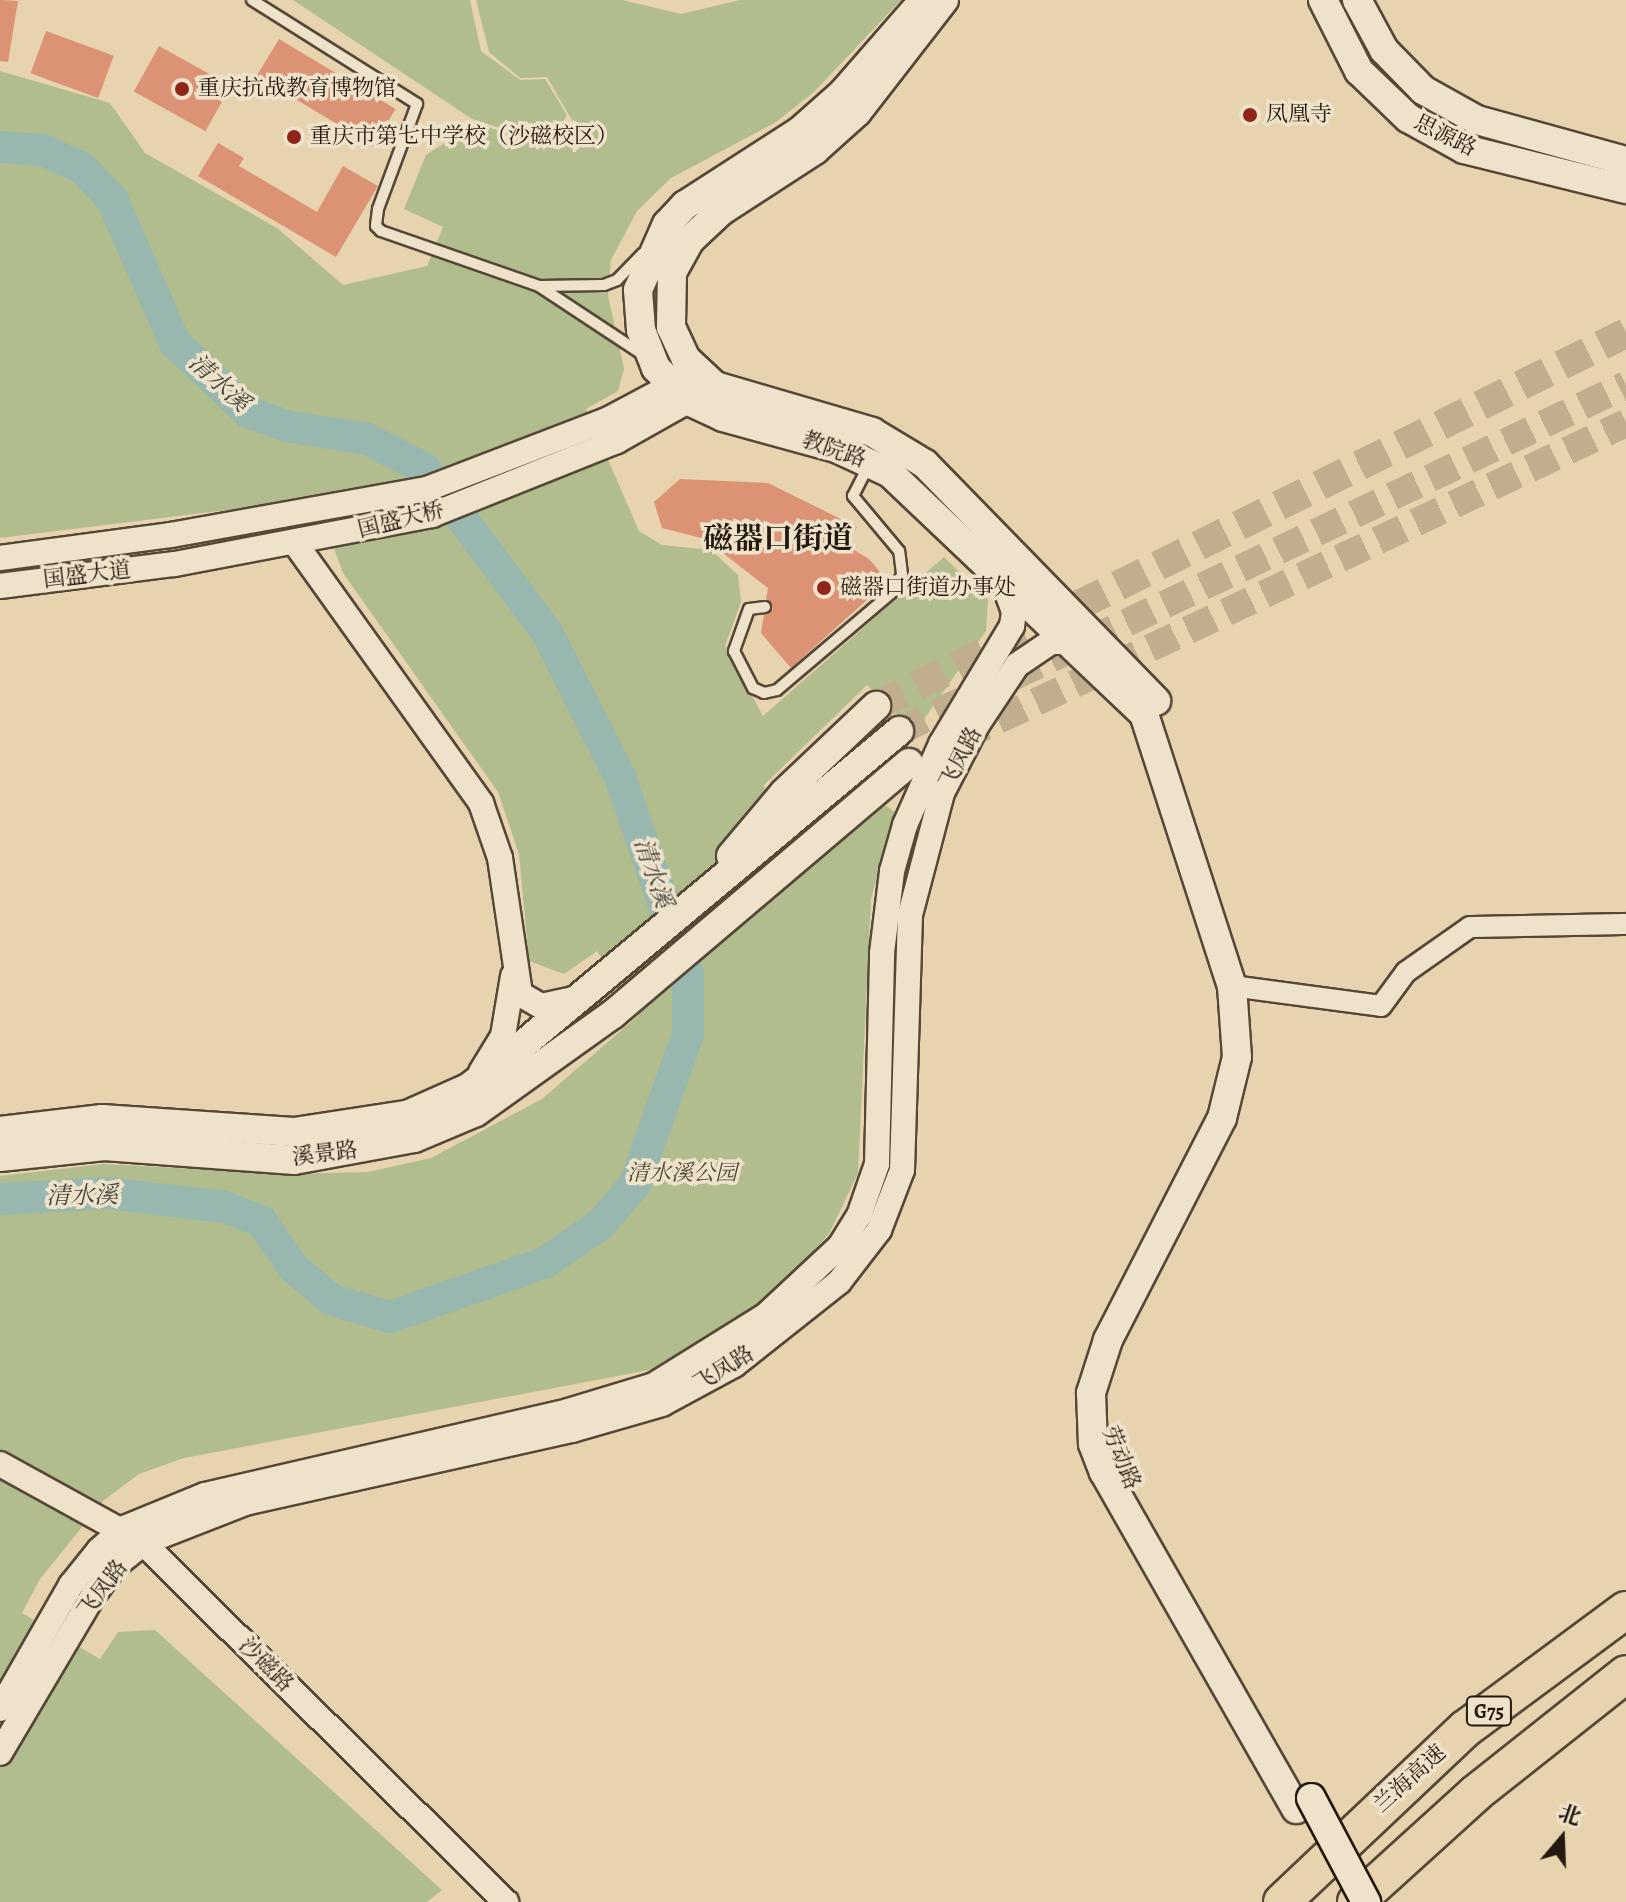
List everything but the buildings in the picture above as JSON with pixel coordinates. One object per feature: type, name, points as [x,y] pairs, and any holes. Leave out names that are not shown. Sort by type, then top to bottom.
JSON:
[{"type":"highway","name":"兰海高速","points":[[1282,1902],[1465,1729],[1626,1610]]},
{"type":"highway","name":"G75","points":[[1356,1902],[1476,1793],[1626,1674]]},
{"type":"highway","points":[[1476,1793],[1626,1703]]},
{"type":"main road","points":[[672,385],[641,330],[638,290],[667,224],[685,205],[800,131],[843,93],[924,0]]},
{"type":"main road","points":[[706,379],[677,343],[668,307],[672,273],[690,240],[721,211],[815,150],[857,112],[944,0]]},
{"type":"main road","name":"思源路","points":[[1323,0],[1359,71],[1408,118],[1464,149],[1626,189]]},
{"type":"main road","name":"思源路","points":[[1357,0],[1384,50],[1423,90],[1477,120],[1626,161]]},
{"type":"main road","name":"教院路","points":[[706,379],[877,450],[912,490],[1144,714],[1241,987]]},
{"type":"main road","name":"教院路","points":[[672,385],[723,417],[877,450],[925,464],[1135,675],[1162,709],[1241,987]]},
{"type":"main road","points":[[683,911],[784,793],[876,706]]},
{"type":"main road","points":[[683,911],[899,731]]},
{"type":"main road","name":"溪景路","points":[[0,1157],[104,1146],[294,1160],[414,1138],[476,1112],[613,1014],[909,763]]},
{"type":"main road","name":"溪景路","points":[[0,1131],[102,1119],[294,1132],[407,1115],[468,1088],[683,911]]},
{"type":"main road","name":"劳动路","points":[[1241,987],[1256,1027],[1248,1093],[1237,1125],[1120,1348],[1105,1395],[1105,1418],[1121,1469],[1304,1804],[1366,1902]]},
{"type":"main road","name":"劳动路","points":[[1304,1804],[1346,1902]]},
{"type":"street","points":[[612,431],[672,385],[706,379]]},
{"type":"street","name":"国盛大桥","points":[[171,535],[427,489],[612,431]]},
{"type":"street","name":"国盛大桥","points":[[175,564],[432,515],[612,431]]},
{"type":"street","name":"国盛大道","points":[[0,558],[171,535]]},
{"type":"street","points":[[295,543],[481,803],[500,858],[513,974],[503,1036],[468,1088]]},
{"type":"street","name":"国盛大道","points":[[0,586],[175,564]]},
{"type":"street","name":"飞凤路","points":[[0,1709],[71,1585],[99,1550],[217,1491],[568,1411],[654,1385],[765,1316],[840,1246],[859,1216],[877,1164],[882,953],[892,871],[905,825],[941,744],[1012,626],[1011,597],[1001,576]]},
{"type":"street","name":"飞凤路","points":[[0,1753],[93,1596],[134,1535],[245,1503],[572,1430],[662,1404],[734,1365],[839,1282],[879,1230],[902,1170],[910,915],[942,793],[977,725],[1017,665],[1051,642],[1071,642]]},
{"type":"street","points":[[1241,987],[1381,1006],[1406,972],[1470,927],[1626,924]]},
{"type":"street","points":[[513,974],[528,1002],[557,1005],[588,991]]},
{"type":"street","name":"沙磁路","points":[[0,1464],[134,1535],[506,1902]]},
{"type":"lane","points":[[252,0],[417,104],[378,209],[376,226],[381,231],[539,286],[634,347],[672,385]]},
{"type":"lane","points":[[539,286],[604,285],[617,280],[667,224]]},
{"type":"lane","points":[[765,607],[749,609],[735,644],[735,656],[757,691],[777,690],[840,630],[895,590],[902,574],[899,551],[853,496],[877,450]]},
{"type":"green space","points":[[293,0],[470,0],[481,51],[520,80],[545,79],[567,115],[551,144],[472,119]]},
{"type":"green space","name":"清水溪公园","points":[[476,0],[622,0],[681,14],[740,0],[901,0],[814,92],[776,122],[671,178],[637,211],[611,260],[608,295],[624,369],[618,391],[586,409],[639,531],[662,545],[711,550],[738,575],[741,602],[725,646],[763,716],[944,557],[988,600],[986,631],[915,732],[867,685],[763,786],[821,859],[885,805],[895,812],[871,899],[858,1173],[829,1234],[788,1279],[732,1326],[660,1368],[184,1458],[139,1474],[104,1500],[40,1579],[22,1613],[100,1659],[118,1632],[155,1630],[442,1890],[427,1902],[0,1902],[0,1176],[103,1164],[286,1174],[368,1172],[431,1158],[542,1099],[639,1015],[597,951],[564,974],[529,961],[519,854],[498,792],[343,573],[316,499],[0,538],[0,71],[110,103],[145,153],[277,228],[343,285],[427,266],[443,227],[404,209],[426,155],[475,123],[559,150],[573,122],[547,77],[520,78],[489,52]]},
{"type":"waterway","name":"清水溪","points":[[0,147],[43,150],[82,168],[112,199],[175,343],[248,412],[286,426],[367,439],[425,469],[548,634],[620,777],[688,975],[688,1034],[635,1184],[600,1225],[544,1263],[390,1317],[332,1300],[294,1268],[261,1221],[224,1207],[107,1193],[0,1199]]},
{"type":"tunnel","points":[[876,706],[1626,333]]},
{"type":"tunnel","points":[[899,731],[1626,385]]},
{"type":"tunnel","points":[[960,738],[1626,423]]},
{"type":"place","name":"重庆抗战教育博物馆","points":[[182,89]]},
{"type":"place","name":"凤凰寺","points":[[1250,115]]},
{"type":"place","name":"重庆市第七中学校（沙磁校区）","points":[[294,137]]},
{"type":"place","name":"磁器口街道办事处","points":[[824,588]]},
{"type":"district","name":"磁器口街道","points":[[778,538]]}]
